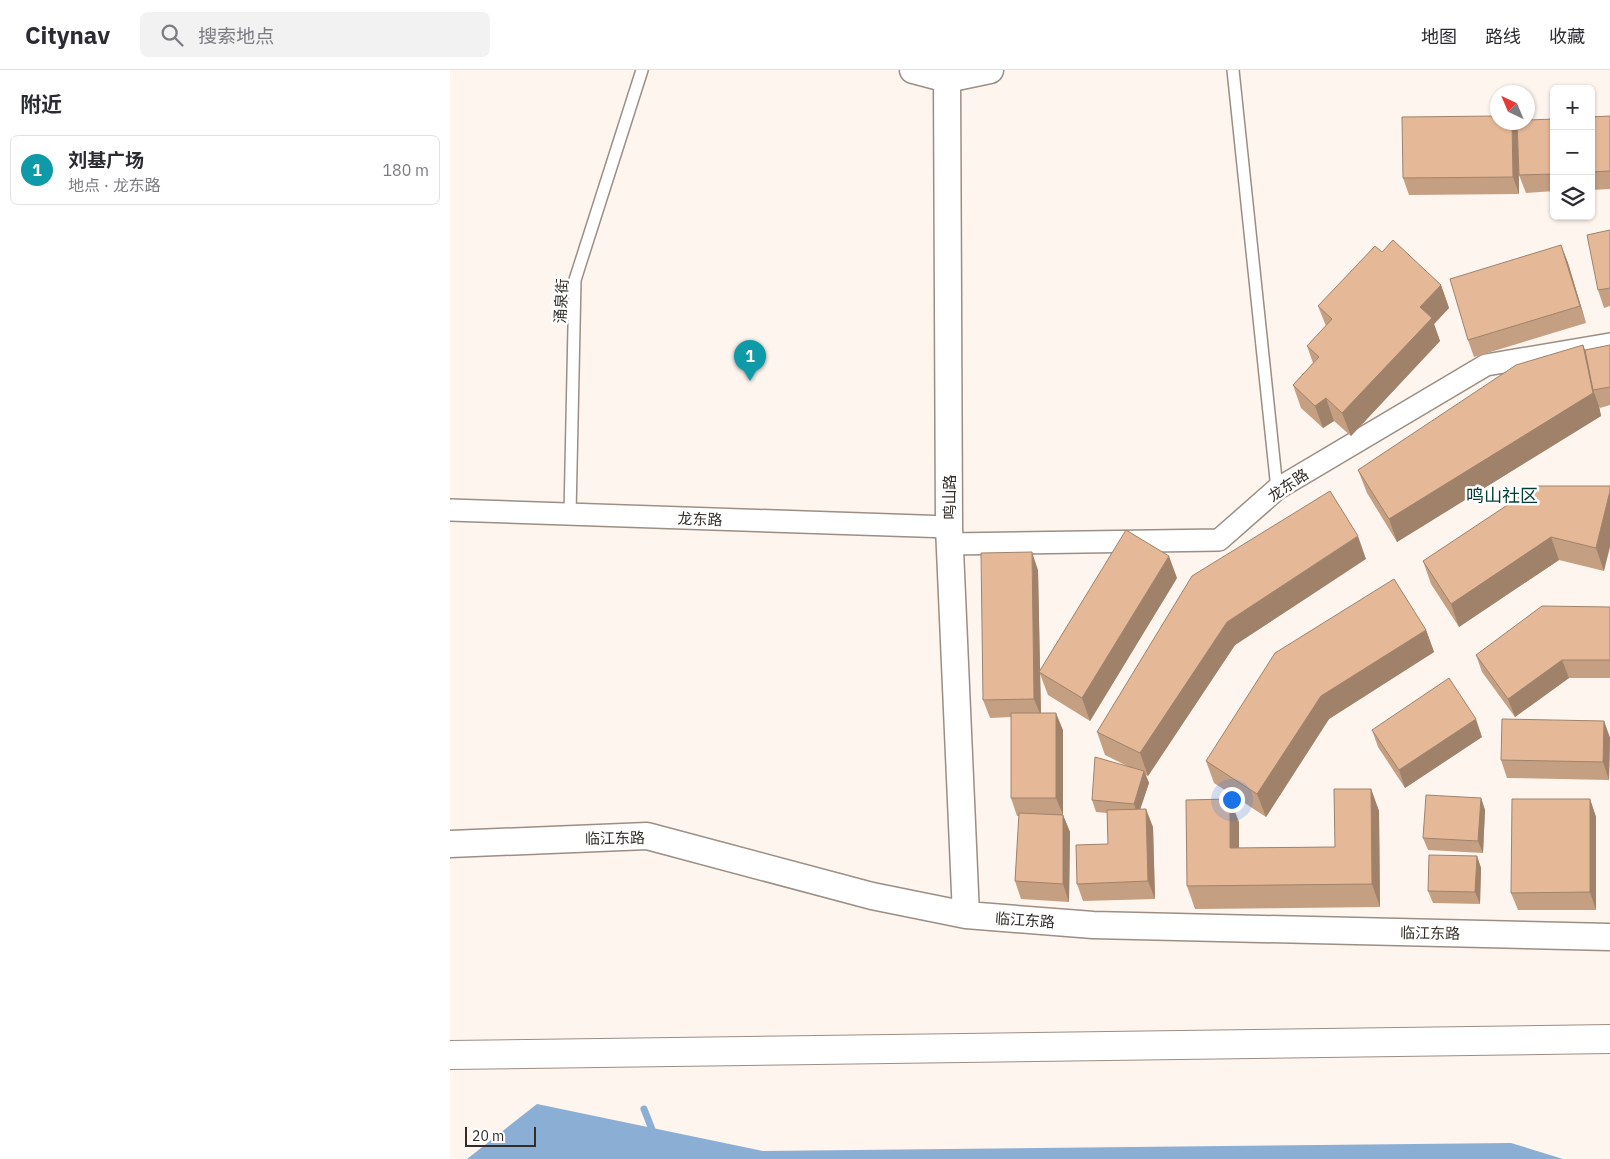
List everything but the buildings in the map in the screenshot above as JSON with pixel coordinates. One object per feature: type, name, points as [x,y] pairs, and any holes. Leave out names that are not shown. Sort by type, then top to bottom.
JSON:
[{"type":"main road","points":[[450,1055],[1610,1039]]},
{"type":"street","points":[[913,70],[947,79],[990,70]]},
{"type":"street","name":"鸣山路","points":[[947,79],[950,535],[966,915]]},
{"type":"street","name":"龙东路","points":[[450,510],[570,514],[950,535],[1219,540],[1278,489],[1486,365],[1610,344]]},
{"type":"street","name":"临江东路","points":[[450,844],[647,836],[872,896],[966,915],[1092,925],[1610,937]]},
{"type":"lane","name":"涌泉街","points":[[570,514],[575,280],[642,70]]},
{"type":"lane","points":[[1233,70],[1278,489]]},
{"type":"water","points":[[537,1104],[763,1151],[1511,1143],[1563,1159],[467,1159]]},
{"type":"waterway","points":[[644,1109],[655,1137]]},
{"type":"place","name":"刘基广场","points":[[750,381]]},
{"type":"district","name":"鸣山社区","points":[[1502,495]]}]
